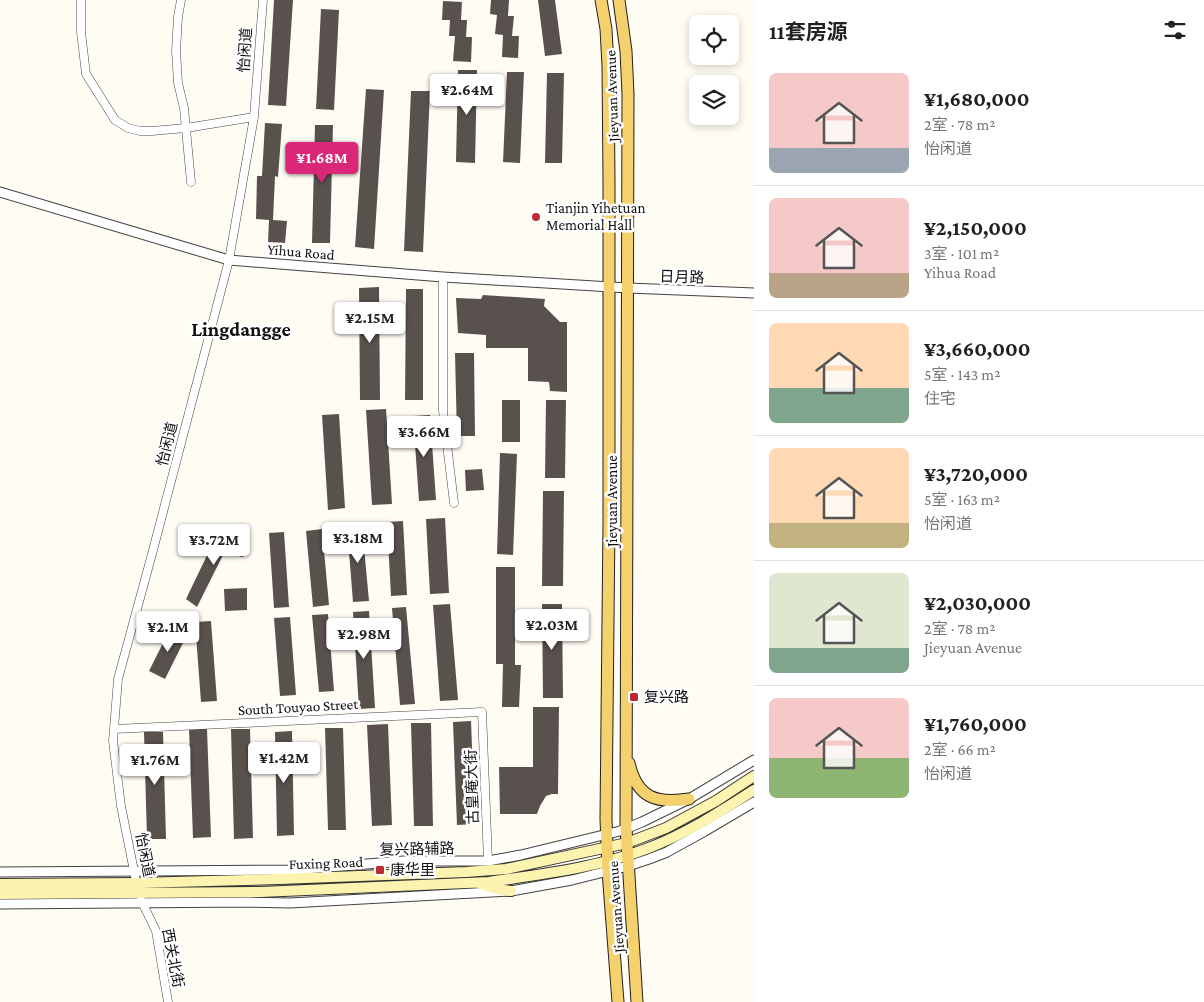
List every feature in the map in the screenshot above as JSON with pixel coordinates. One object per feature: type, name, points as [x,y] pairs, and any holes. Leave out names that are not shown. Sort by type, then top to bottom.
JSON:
[{"type":"main road","name":"Jieyuan Avenue","points":[[601,0],[606,29],[608,66],[609,522],[606,782],[608,866],[618,1002]]},
{"type":"main road","name":"Jieyuan Avenue","points":[[619,0],[628,73],[626,828],[637,1002]]},
{"type":"main road","points":[[626,749],[635,780],[647,795],[654,799],[665,801],[689,798]]},
{"type":"main road","name":"Fuxing Road","points":[[2,889],[139,893],[261,892],[478,882],[608,866],[666,828],[716,801],[754,776]]},
{"type":"main road","name":"Fuxing Road","points":[[139,893],[487,871],[545,862],[608,848],[627,855],[660,843],[719,812],[754,790]]},
{"type":"main road","points":[[478,882],[497,889],[511,891]]},
{"type":"street","points":[[81,0],[81,32],[86,74],[115,120],[128,128],[140,131],[186,128],[254,117]]},
{"type":"street","points":[[181,0],[176,51],[178,83],[184,108],[191,182]]},
{"type":"street","name":"怡闲道","points":[[139,893],[121,806],[113,741],[118,679],[229,260],[254,117],[263,0]]},
{"type":"street","name":"Yihua Road","points":[[0,192],[229,260],[609,287]]},
{"type":"street","points":[[443,276],[444,411],[454,502]]},
{"type":"street","name":"日月路","points":[[609,287],[754,293]]},
{"type":"street","name":"South Touyao Street","points":[[114,729],[482,712]]},
{"type":"street","name":"古皇庵大街","points":[[482,712],[488,861]]},
{"type":"street","name":"复兴路辅路","points":[[0,872],[292,870],[404,861],[488,861],[521,856],[607,834],[642,822],[689,798],[754,760]]},
{"type":"street","points":[[627,855],[667,852],[754,802]]},
{"type":"street","points":[[0,904],[139,893],[248,902],[290,903],[511,891],[572,880],[608,866]]},
{"type":"street","name":"西关北街","points":[[139,893],[156,931],[168,1002]]},
{"type":"building","points":[[274,0],[293,0],[286,106],[268,105]]},
{"type":"building","points":[[491,0],[509,0],[508,16],[514,16],[512,36],[519,36],[518,58],[502,57],[503,35],[495,34],[497,15],[490,14]]},
{"type":"building","points":[[538,0],[555,0],[562,54],[545,56]]},
{"type":"building","points":[[443,1],[462,2],[461,20],[467,20],[466,37],[472,37],[471,62],[453,61],[455,36],[449,36],[450,20],[442,20]]},
{"type":"building","points":[[321,9],[339,10],[334,110],[316,109]]},
{"type":"building","points":[[458,70],[477,70],[475,163],[456,162]]},
{"type":"building","points":[[507,72],[524,72],[520,163],[503,162]]},
{"type":"building","points":[[547,73],[564,73],[562,163],[545,163]]},
{"type":"building","points":[[366,89],[384,90],[374,249],[355,247]]},
{"type":"building","points":[[411,91],[430,91],[423,252],[404,251]]},
{"type":"building","points":[[265,123],[282,124],[278,177],[275,176],[273,220],[287,221],[285,243],[268,242],[269,220],[256,219],[257,176],[262,176]]},
{"type":"building","points":[[315,125],[333,125],[330,243],[312,243]]},
{"type":"building","points":[[379,287],[380,400],[360,400],[359,288]]},
{"type":"building","points":[[406,289],[423,289],[423,400],[405,400]]},
{"type":"building","points":[[483,295],[545,299],[544,306],[560,322],[567,322],[567,392],[550,391],[549,382],[528,381],[528,348],[486,348],[486,335],[458,333],[456,298],[481,299]]},
{"type":"building","points":[[455,353],[474,353],[475,436],[457,436]]},
{"type":"building","points":[[502,400],[520,400],[520,442],[502,442]]},
{"type":"building","points":[[546,400],[566,400],[565,478],[545,478]]},
{"type":"building","points":[[386,409],[392,504],[372,505],[366,410]]},
{"type":"building","points":[[339,414],[345,508],[328,510],[322,415]]},
{"type":"building","points":[[430,415],[436,500],[419,501],[413,416]]},
{"type":"building","points":[[500,453],[517,454],[513,555],[497,554]]},
{"type":"building","points":[[482,469],[484,490],[466,491],[465,470]]},
{"type":"building","points":[[543,491],[564,491],[563,586],[542,586]]},
{"type":"building","points":[[445,518],[449,593],[430,594],[426,519]]},
{"type":"building","points":[[403,521],[407,595],[391,596],[387,522]]},
{"type":"building","points":[[362,526],[369,601],[353,602],[347,527]]},
{"type":"building","points":[[322,529],[329,605],[313,607],[306,531]]},
{"type":"building","points":[[284,532],[289,607],[274,608],[269,533]]},
{"type":"building","points":[[226,538],[247,543],[243,557],[224,553],[197,607],[186,599],[212,545]]},
{"type":"building","points":[[496,567],[515,567],[515,665],[521,665],[519,707],[502,707],[503,664],[496,664]]},
{"type":"building","points":[[247,588],[247,610],[225,611],[224,589]]},
{"type":"building","points":[[450,604],[458,700],[440,701],[433,605]]},
{"type":"building","points":[[542,604],[562,604],[563,698],[543,698]]},
{"type":"building","points":[[406,607],[415,704],[400,705],[392,608]]},
{"type":"building","points":[[369,611],[375,708],[359,709],[353,612]]},
{"type":"building","points":[[328,614],[334,691],[319,692],[312,615]]},
{"type":"building","points":[[290,617],[296,695],[280,696],[274,618]]},
{"type":"building","points":[[211,621],[217,701],[201,702],[195,622]]},
{"type":"building","points":[[171,627],[187,635],[165,679],[149,671]]},
{"type":"building","points":[[533,707],[559,707],[558,794],[546,796],[537,814],[500,814],[499,767],[533,767]]},
{"type":"building","points":[[471,721],[475,824],[457,825],[453,722]]},
{"type":"building","points":[[411,723],[431,723],[433,826],[414,826]]},
{"type":"building","points":[[388,724],[392,825],[372,826],[367,725]]},
{"type":"building","points":[[325,728],[343,728],[346,830],[328,830]]},
{"type":"building","points":[[189,729],[207,729],[211,837],[193,838]]},
{"type":"building","points":[[231,729],[250,729],[253,838],[234,839]]},
{"type":"building","points":[[292,731],[294,835],[277,836],[275,732]]},
{"type":"building","points":[[144,732],[163,732],[166,839],[147,839]]},
{"type":"place","name":"Tianjin Yihetuan Memorial Hall","points":[[536,217]]},
{"type":"place","name":"复兴路","points":[[634,697]]},
{"type":"place","name":"康华里","points":[[380,870]]},
{"type":"district","name":"Lingdangge","points":[[241,329]]}]
